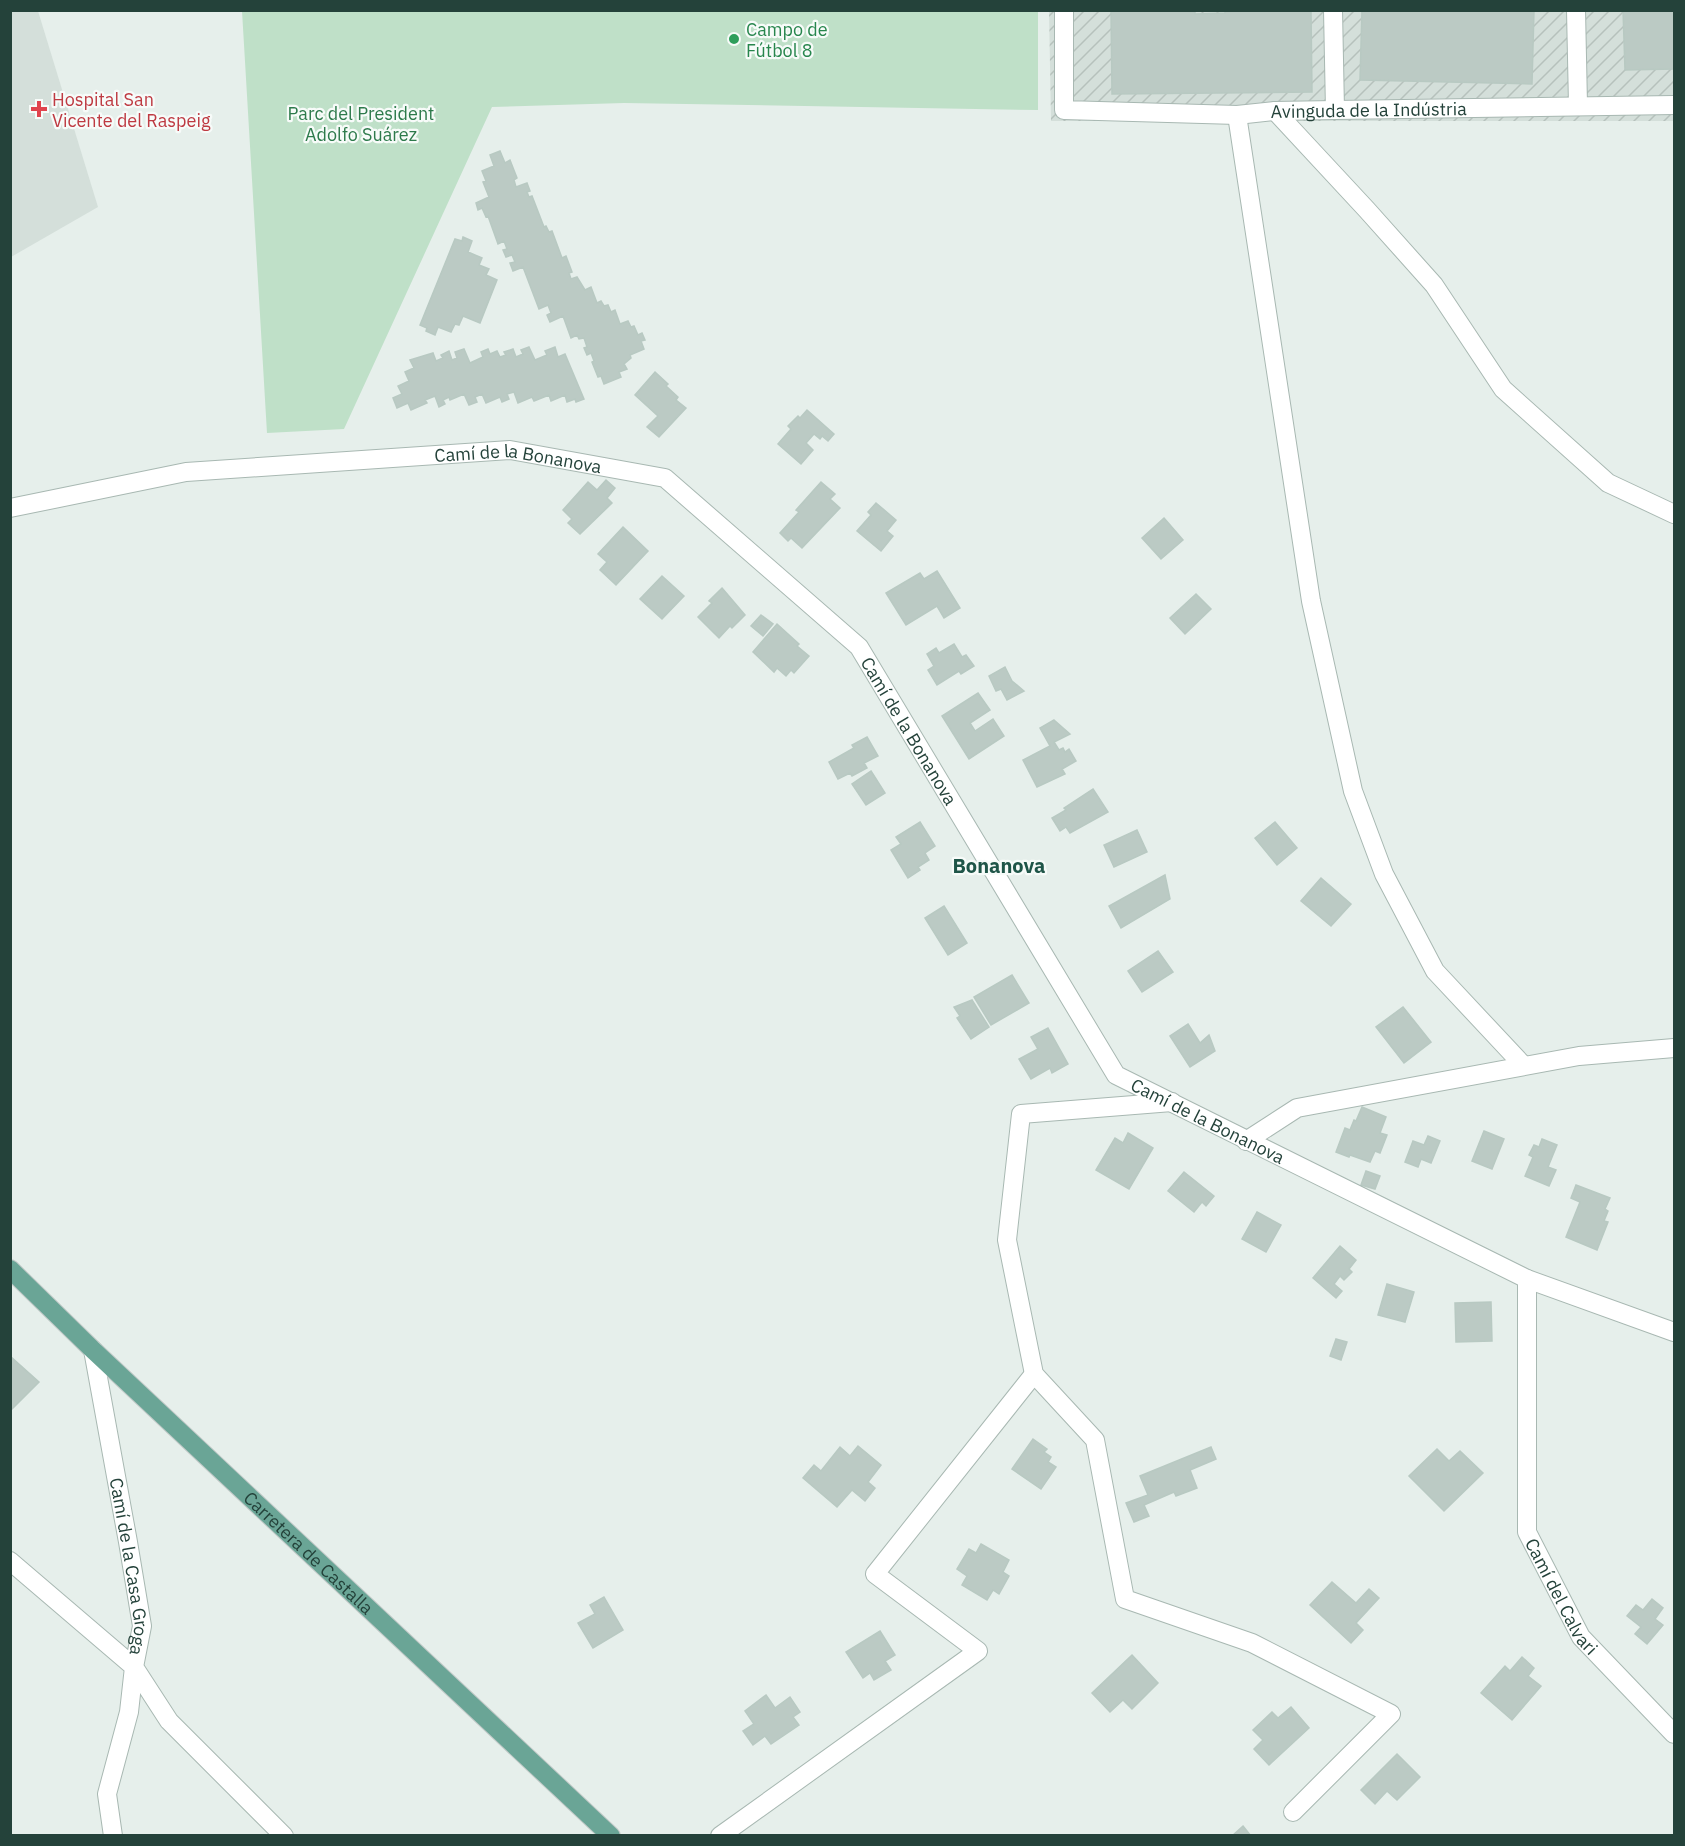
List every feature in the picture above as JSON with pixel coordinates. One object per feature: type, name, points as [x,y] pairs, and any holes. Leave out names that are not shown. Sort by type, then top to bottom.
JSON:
[{"type":"main road","name":"Carretera de Castalla","points":[[10,1269],[93,1350],[611,1836]]},
{"type":"street","name":"Avinguda de la Indústria","points":[[1064,10],[1064,110],[1237,115],[1275,111],[1674,105]]},
{"type":"street","points":[[1333,10],[1335,110]]},
{"type":"street","points":[[1576,10],[1578,105]]},
{"type":"street","points":[[1275,111],[1434,285],[1503,389],[1608,483],[1674,514]]},
{"type":"street","points":[[1237,115],[1311,601],[1353,791],[1384,874],[1435,971],[1523,1065]]},
{"type":"street","name":"Camí de la Bonanova","points":[[10,508],[186,472],[510,450],[665,478],[859,647],[1116,1075],[1527,1279],[1674,1332]]},
{"type":"street","points":[[1246,1141],[1296,1108],[1579,1056],[1674,1048]]},
{"type":"street","points":[[1174,1102],[1021,1114],[1007,1240],[1034,1374],[1095,1440],[1125,1599],[1252,1643],[1391,1714],[1293,1812]]},
{"type":"street","name":"Camí del Calvari","points":[[1527,1279],[1527,1532],[1581,1637],[1674,1734]]},
{"type":"street","name":"Camí de la Casa Groga","points":[[93,1350],[142,1626],[134,1667],[169,1721],[284,1836]]},
{"type":"street","points":[[720,1836],[978,1651],[876,1574],[1034,1374]]},
{"type":"street","points":[[10,1561],[134,1667],[129,1713],[107,1794],[113,1836]]},
{"type":"shaded area","name":"Hospital San Vicente del Raspeig","points":[[11,10],[38,11],[98,207],[11,257]]},
{"type":"shaded area","points":[[1049,11],[1674,11],[1674,121],[1051,121]]},
{"type":"green space","name":"Parc del President Adolfo Suárez","points":[[242,11],[1038,11],[1038,110],[624,103],[492,107],[344,429],[267,433]]},
{"type":"building","points":[[1111,10],[1195,10],[1195,14],[1225,13],[1225,10],[1311,10],[1312,92],[1112,94]]},
{"type":"building","points":[[1362,10],[1534,10],[1532,84],[1360,80]]},
{"type":"building","points":[[1623,10],[1674,10],[1674,69],[1625,70]]},
{"type":"building","points":[[500,151],[505,163],[510,160],[517,178],[514,180],[516,187],[527,183],[530,191],[527,192],[529,197],[532,196],[544,227],[546,226],[549,232],[552,231],[562,258],[566,256],[572,272],[569,273],[571,279],[577,277],[585,290],[591,287],[597,303],[601,301],[604,306],[608,305],[611,312],[615,310],[620,324],[628,321],[631,327],[634,326],[638,335],[642,333],[645,340],[641,341],[644,349],[630,355],[631,358],[624,364],[627,369],[619,372],[621,377],[604,384],[601,376],[598,377],[591,353],[587,355],[584,338],[579,339],[577,335],[571,338],[563,316],[550,322],[547,315],[551,313],[548,305],[539,309],[523,267],[513,271],[510,263],[515,262],[512,255],[506,257],[503,250],[507,249],[504,241],[498,244],[488,216],[486,217],[482,208],[478,210],[476,203],[489,197],[483,182],[486,181],[482,171],[494,166],[490,155]]},
{"type":"building","points":[[463,237],[472,241],[468,252],[482,258],[479,265],[489,269],[486,275],[497,280],[480,323],[463,316],[459,325],[455,324],[451,332],[438,327],[435,335],[420,325],[455,239],[462,241]]},
{"type":"building","points":[[529,347],[535,360],[547,355],[545,351],[555,347],[558,357],[565,354],[584,399],[567,402],[565,395],[551,401],[549,395],[534,401],[532,397],[518,403],[514,392],[507,394],[509,399],[502,402],[500,397],[486,403],[482,394],[475,397],[477,402],[469,405],[464,394],[450,400],[449,397],[443,400],[445,404],[439,407],[435,396],[425,400],[427,403],[411,410],[408,403],[397,408],[393,398],[402,394],[398,386],[409,381],[405,372],[414,368],[410,360],[433,353],[436,361],[443,358],[441,355],[449,351],[452,360],[457,358],[455,352],[464,349],[470,363],[483,357],[481,352],[488,349],[490,354],[497,351],[500,357],[506,355],[504,352],[513,349],[516,357],[523,354],[521,350]]},
{"type":"building","points":[[655,372],[678,397],[676,400],[686,408],[659,437],[647,427],[658,416],[635,395]]},
{"type":"building","points":[[807,410],[834,434],[828,441],[814,434],[806,443],[813,450],[801,464],[778,444],[791,429],[788,426]]},
{"type":"building","points":[[606,480],[615,488],[607,498],[612,503],[580,534],[568,523],[572,519],[563,510],[588,482],[597,490]]},
{"type":"building","points":[[821,482],[835,494],[830,499],[840,508],[802,548],[791,538],[788,541],[780,533],[799,512],[796,510]]},
{"type":"building","points":[[876,503],[896,520],[887,531],[893,536],[881,551],[857,531],[871,515],[868,512]]},
{"type":"building","points":[[1164,518],[1183,540],[1161,559],[1142,538]]},
{"type":"building","points":[[623,527],[648,551],[616,585],[600,570],[607,562],[598,554]]},
{"type":"building","points":[[937,571],[960,608],[944,618],[937,606],[906,625],[886,593],[920,573],[924,579]]},
{"type":"building","points":[[662,576],[684,596],[662,619],[640,599]]},
{"type":"building","points":[[722,588],[745,615],[719,638],[698,617],[712,603],[709,601]]},
{"type":"building","points":[[1196,594],[1211,609],[1185,634],[1170,618]]},
{"type":"building","points":[[761,615],[773,624],[763,636],[751,626]]},
{"type":"building","points":[[777,624],[809,656],[794,673],[791,670],[786,676],[777,668],[774,672],[753,652]]},
{"type":"building","points":[[954,644],[962,657],[966,655],[974,666],[961,674],[959,671],[937,685],[928,670],[934,666],[927,654],[936,648],[939,653]]},
{"type":"building","points":[[1005,667],[1012,681],[1024,691],[1007,700],[1001,689],[996,691],[989,676]]},
{"type":"building","points":[[978,693],[990,710],[970,723],[975,731],[993,719],[1004,736],[969,759],[942,716]]},
{"type":"building","points":[[1054,720],[1070,734],[1054,742],[1059,750],[1063,748],[1065,752],[1069,749],[1076,761],[1062,769],[1065,774],[1037,787],[1023,760],[1050,746],[1040,728]]},
{"type":"building","points":[[867,737],[878,756],[864,763],[867,768],[852,776],[850,773],[838,779],[829,762],[854,748],[852,745]]},
{"type":"building","points":[[871,771],[885,793],[866,805],[852,784]]},
{"type":"building","points":[[1093,789],[1108,812],[1070,833],[1066,827],[1060,831],[1052,818]]},
{"type":"building","points":[[920,822],[935,846],[925,853],[929,860],[918,867],[920,870],[908,878],[891,850],[901,844],[896,837]]},
{"type":"building","points":[[1275,822],[1297,848],[1277,865],[1255,838]]},
{"type":"building","points":[[1137,830],[1147,852],[1114,867],[1104,845]]},
{"type":"building","points":[[1165,875],[1170,899],[1121,928],[1109,906]]},
{"type":"building","points":[[1321,878],[1351,904],[1331,926],[1301,901]]},
{"type":"building","points":[[944,906],[967,943],[948,955],[925,918]]},
{"type":"building","points":[[1158,951],[1173,972],[1142,992],[1128,971]]},
{"type":"building","points":[[1012,975],[1029,1003],[991,1025],[974,997]]},
{"type":"building","points":[[972,1000],[989,1027],[971,1039],[957,1018],[960,1016],[954,1007]]},
{"type":"building","points":[[1403,1007],[1431,1042],[1404,1063],[1376,1027]]},
{"type":"building","points":[[1188,1024],[1200,1043],[1209,1035],[1215,1051],[1190,1067],[1170,1036]]},
{"type":"building","points":[[1048,1028],[1068,1064],[1052,1073],[1050,1068],[1031,1079],[1019,1059],[1038,1049],[1031,1037]]},
{"type":"building","points":[[1362,1107],[1386,1117],[1380,1133],[1387,1135],[1380,1153],[1375,1151],[1370,1162],[1336,1152],[1345,1128],[1350,1130]]},
{"type":"building","points":[[1484,1131],[1504,1139],[1492,1169],[1472,1161]]},
{"type":"building","points":[[1128,1133],[1153,1148],[1129,1189],[1096,1170],[1115,1138],[1123,1143]]},
{"type":"building","points":[[1428,1136],[1440,1141],[1431,1163],[1421,1159],[1418,1167],[1405,1162],[1413,1141],[1424,1145]]},
{"type":"building","points":[[1542,1139],[1557,1145],[1548,1167],[1556,1170],[1549,1186],[1525,1176],[1533,1157],[1529,1155],[1534,1145],[1539,1147]]},
{"type":"building","points":[[1366,1171],[1380,1176],[1375,1189],[1361,1185]]},
{"type":"building","points":[[1184,1172],[1214,1196],[1206,1206],[1202,1202],[1194,1212],[1168,1191]]},
{"type":"building","points":[[1576,1185],[1610,1198],[1605,1209],[1608,1211],[1604,1221],[1608,1222],[1597,1250],[1566,1237],[1580,1202],[1571,1198]]},
{"type":"building","points":[[1257,1212],[1281,1225],[1266,1252],[1242,1239]]},
{"type":"building","points":[[1340,1246],[1356,1260],[1349,1269],[1352,1272],[1344,1280],[1340,1276],[1334,1284],[1342,1291],[1336,1298],[1313,1278]]},
{"type":"building","points":[[1387,1284],[1414,1292],[1405,1322],[1378,1315]]},
{"type":"building","points":[[1491,1302],[1492,1341],[1456,1342],[1455,1303]]},
{"type":"building","points":[[1336,1339],[1347,1342],[1341,1360],[1330,1356]]},
{"type":"building","points":[[10,1356],[39,1382],[10,1411]]},
{"type":"building","points":[[1033,1439],[1047,1449],[1044,1452],[1051,1457],[1048,1462],[1056,1467],[1041,1489],[1012,1469]]},
{"type":"building","points":[[858,1446],[881,1465],[868,1482],[875,1488],[865,1501],[852,1490],[837,1507],[803,1478],[814,1465],[821,1471],[840,1447],[850,1456]]},
{"type":"building","points":[[1211,1447],[1216,1459],[1190,1470],[1197,1488],[1176,1496],[1174,1492],[1144,1505],[1149,1516],[1134,1522],[1126,1503],[1148,1495],[1140,1476]]},
{"type":"building","points":[[1437,1449],[1449,1461],[1460,1451],[1483,1473],[1444,1511],[1409,1476]]},
{"type":"building","points":[[981,1544],[1009,1560],[1003,1572],[1009,1576],[999,1594],[993,1590],[987,1600],[962,1585],[967,1576],[957,1569],[969,1549],[976,1553]]},
{"type":"building","points":[[1332,1582],[1356,1603],[1369,1589],[1379,1598],[1356,1623],[1363,1630],[1351,1643],[1310,1605]]},
{"type":"building","points":[[604,1597],[623,1630],[593,1648],[578,1623],[595,1614],[590,1605]]},
{"type":"building","points":[[1652,1599],[1663,1608],[1655,1619],[1663,1625],[1647,1644],[1635,1634],[1641,1627],[1627,1616],[1636,1605],[1643,1610]]},
{"type":"building","points":[[880,1631],[895,1655],[885,1661],[891,1670],[874,1680],[870,1673],[863,1678],[846,1652]]},
{"type":"building","points":[[1132,1655],[1158,1683],[1132,1709],[1123,1700],[1110,1712],[1092,1693]]},
{"type":"building","points":[[1522,1657],[1534,1668],[1528,1676],[1541,1686],[1512,1720],[1481,1693],[1505,1666],[1510,1671]]},
{"type":"building","points":[[766,1695],[775,1708],[790,1697],[800,1712],[793,1717],[799,1725],[771,1744],[765,1736],[753,1745],[743,1731],[754,1724],[745,1711]]},
{"type":"building","points":[[1291,1707],[1309,1728],[1269,1765],[1254,1749],[1263,1740],[1253,1730],[1272,1712],[1278,1718]]},
{"type":"building","points":[[1397,1754],[1420,1777],[1397,1800],[1387,1791],[1375,1804],[1361,1790]]},
{"type":"building","points":[[1243,1826],[1251,1836],[1232,1836]]},
{"type":"place","name":"Campo de Fútbol 8","points":[[734,39]]},
{"type":"place","name":"Hospital San Vicente del Raspeig","points":[[39,109]]},
{"type":"district","name":"Bonanova","points":[[999,865]]}]
